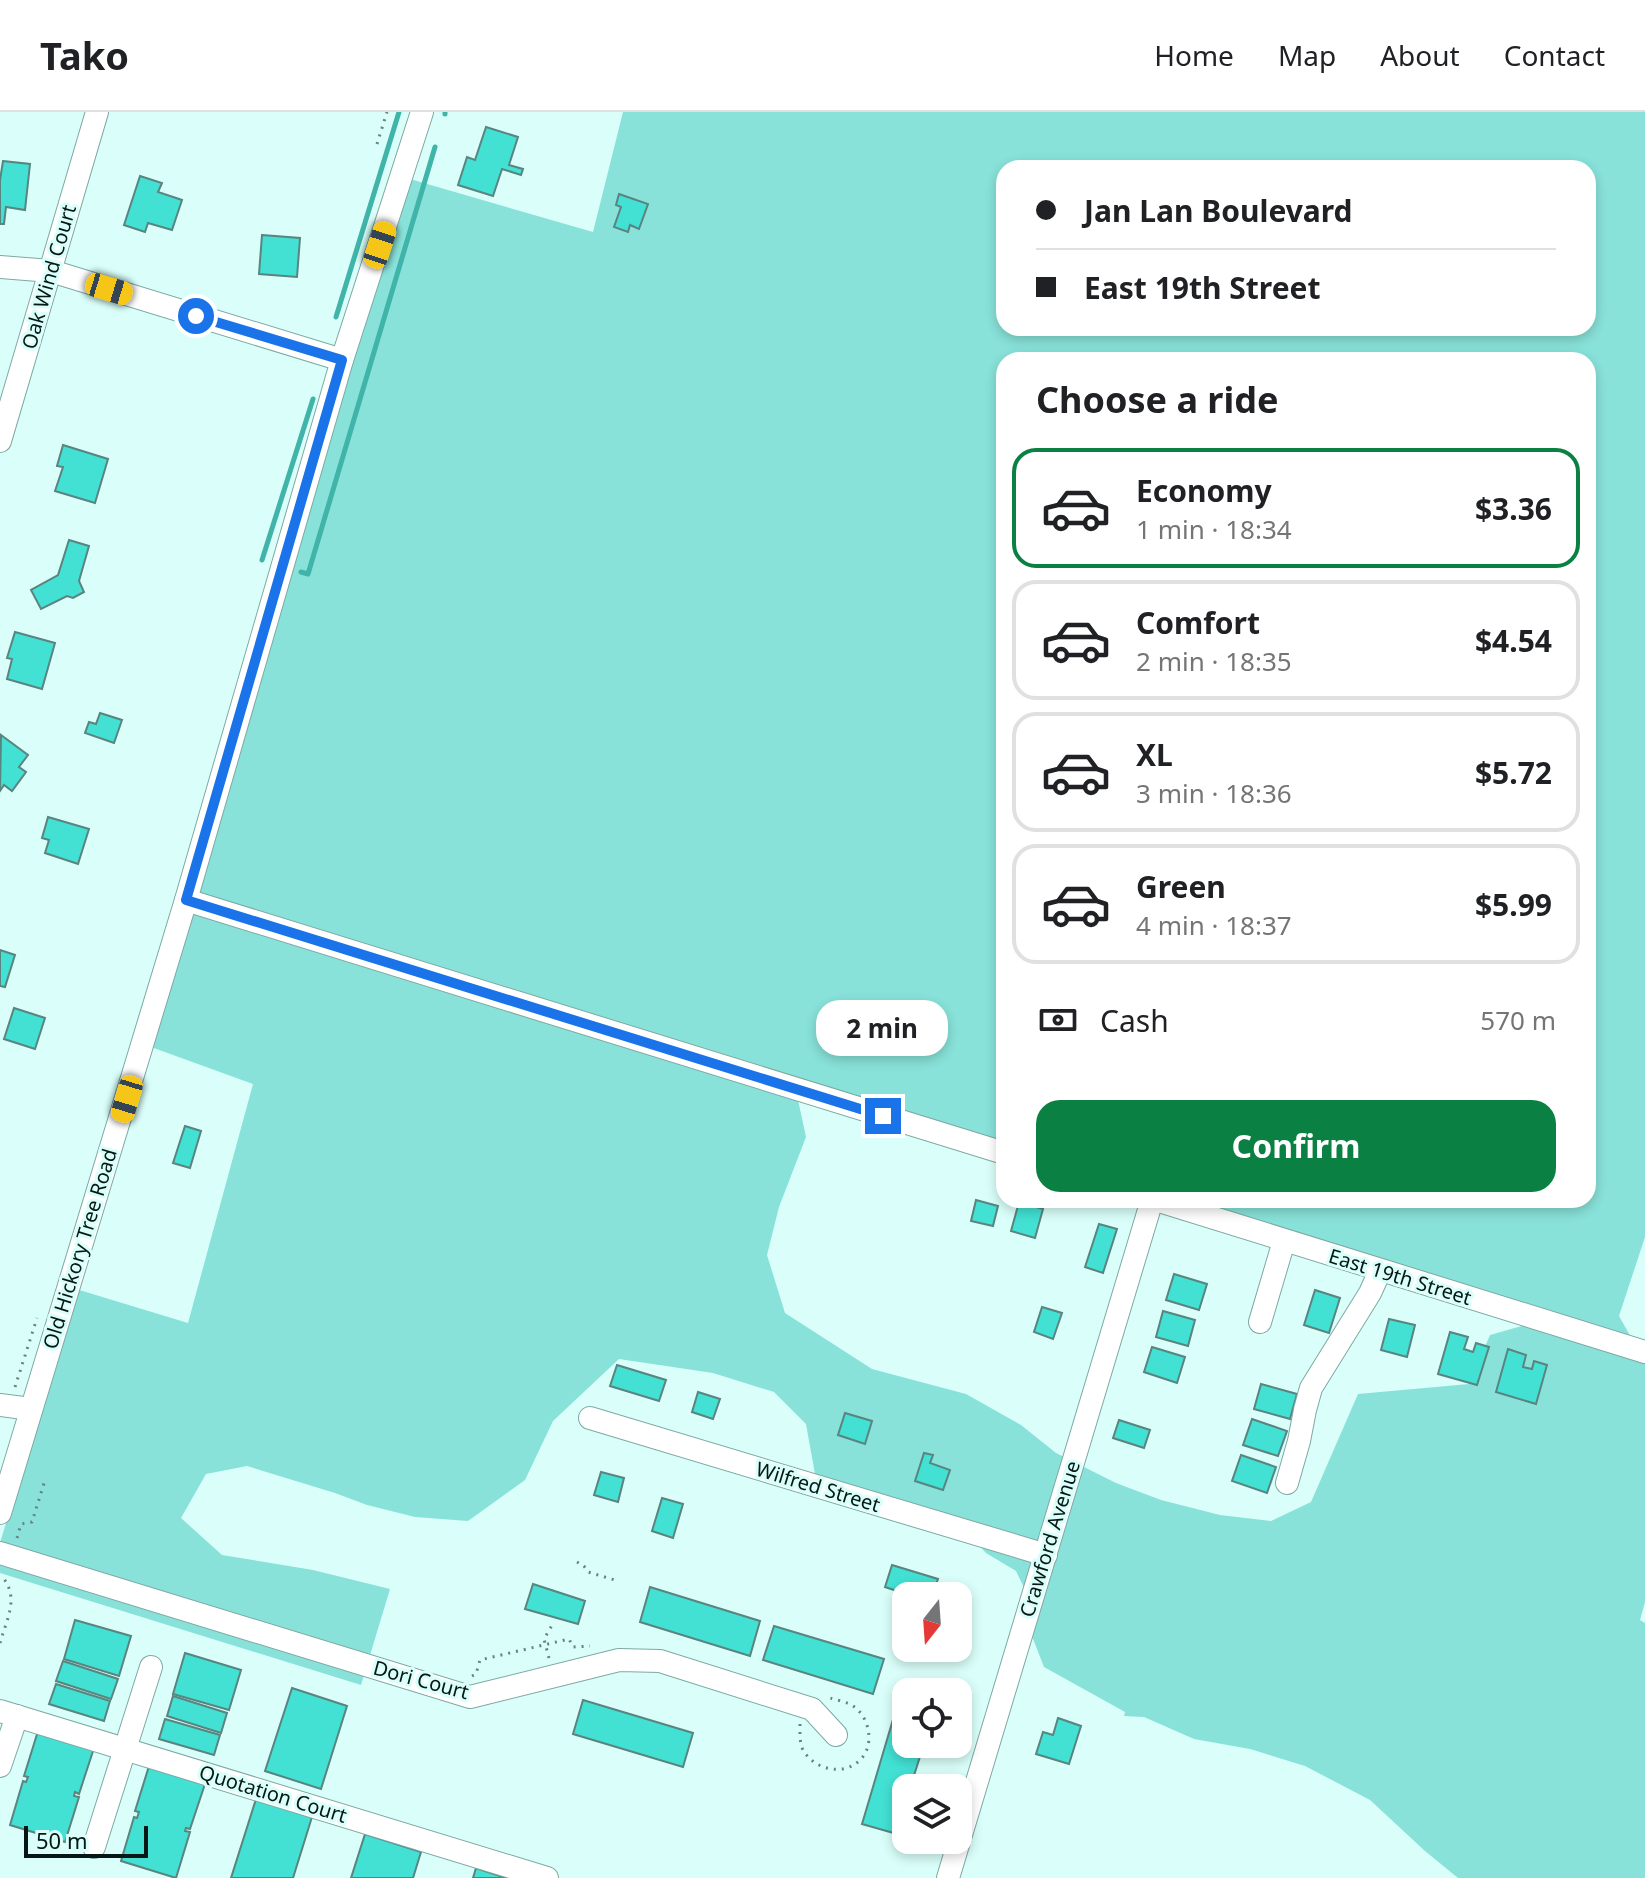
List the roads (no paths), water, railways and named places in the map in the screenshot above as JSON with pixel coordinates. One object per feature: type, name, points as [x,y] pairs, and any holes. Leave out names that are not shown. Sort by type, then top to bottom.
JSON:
[{"type":"street","name":"Oak Wind Court","points":[[0,441],[97,112]]},
{"type":"street","name":"Old Hickory Tree Road","points":[[0,1513],[186,900],[342,360],[422,112]]},
{"type":"street","points":[[0,267],[51,271],[342,360]]},
{"type":"street","points":[[186,900],[996,1151]]},
{"type":"street","name":"Crawford Avenue","points":[[948,1878],[1152,1208]]},
{"type":"street","name":"East 19th Street","points":[[1179,1208],[1645,1352]]},
{"type":"street","points":[[1260,1322],[1284,1241]]},
{"type":"street","points":[[1287,1483],[1311,1388],[1370,1293],[1380,1271]]},
{"type":"street","points":[[0,1405],[31,1409]]},
{"type":"street","name":"Wilfred Street","points":[[590,1418],[1046,1555]]},
{"type":"street","name":"Dori Court","points":[[0,1553],[470,1697],[619,1660],[660,1661],[812,1709],[836,1735]]},
{"type":"street","points":[[94,1847],[151,1667]]},
{"type":"street","points":[[0,1766],[8,1713]]},
{"type":"street","name":"Quotation Court","points":[[8,1713],[547,1878]]},
{"type":"waterway","points":[[336,317],[399,112]]},
{"type":"waterway","points":[[301,572],[308,574],[435,147]]},
{"type":"waterway","points":[[262,560],[313,399]]}]
